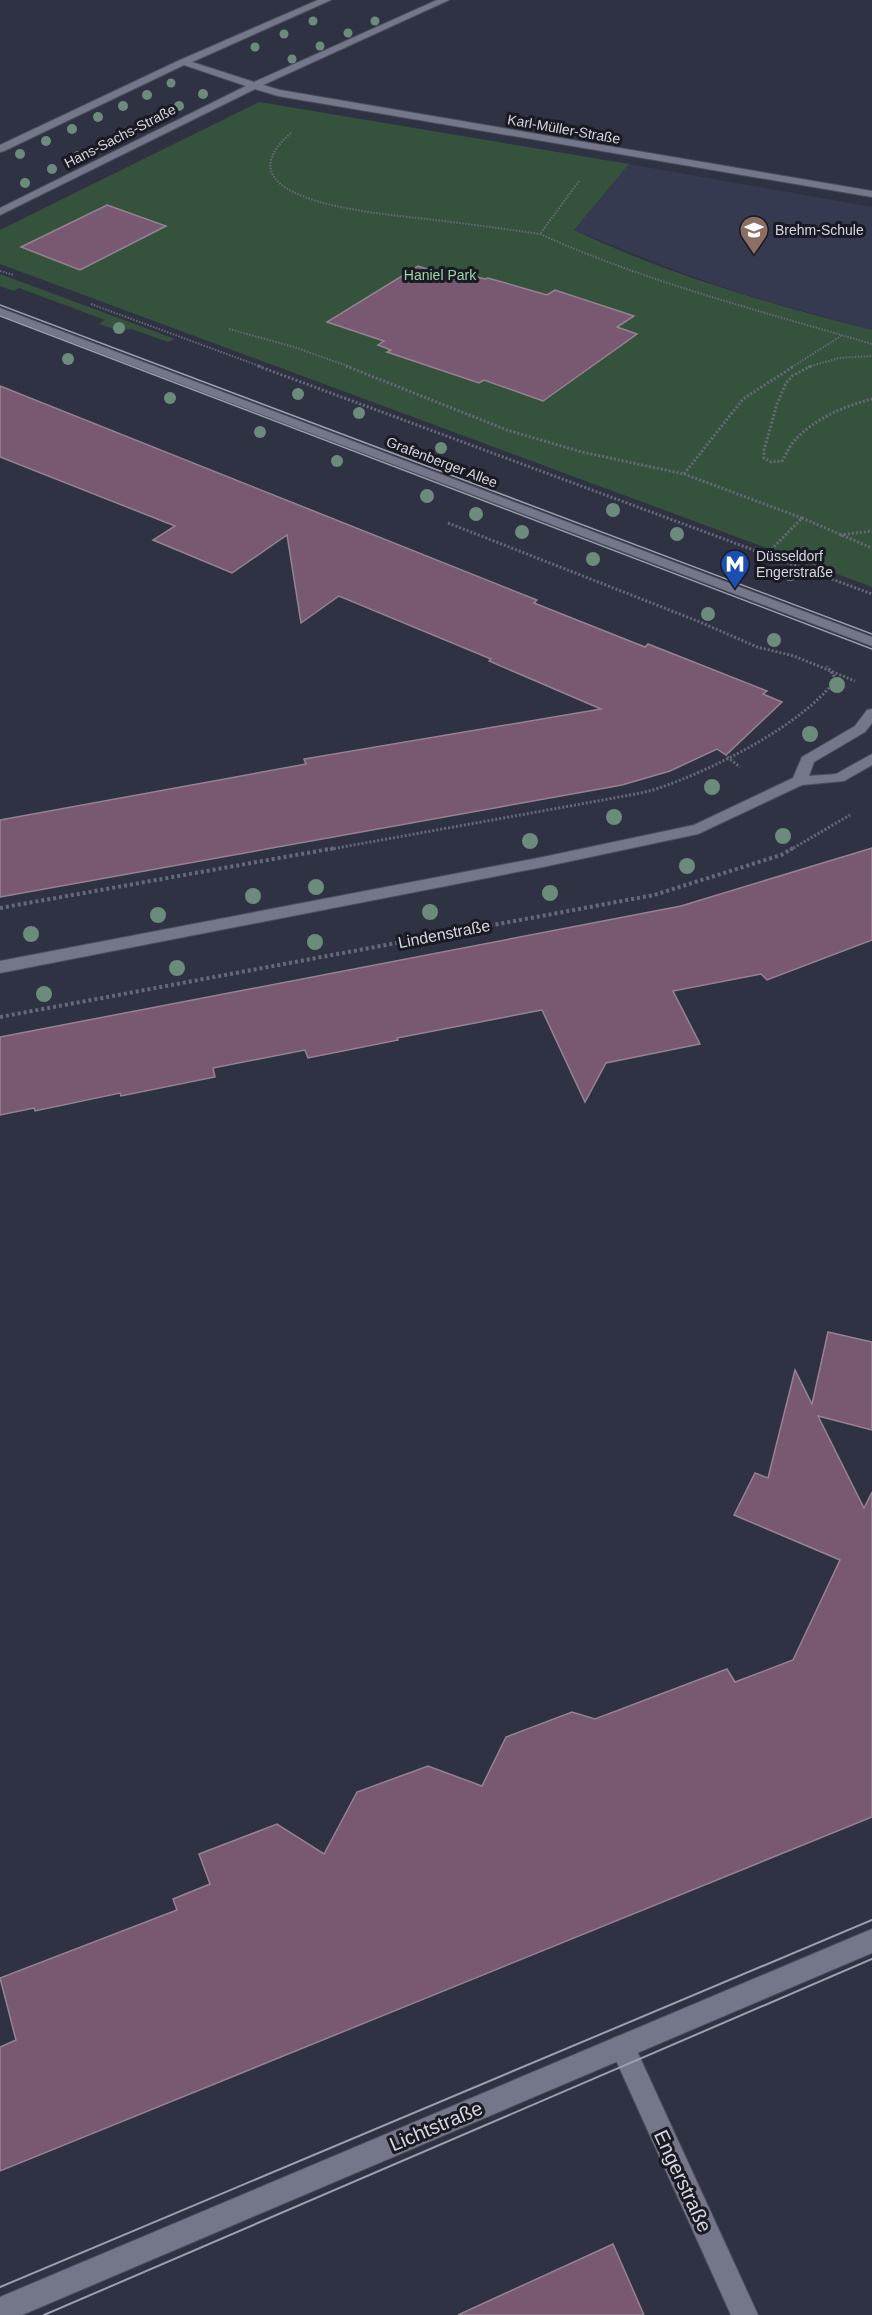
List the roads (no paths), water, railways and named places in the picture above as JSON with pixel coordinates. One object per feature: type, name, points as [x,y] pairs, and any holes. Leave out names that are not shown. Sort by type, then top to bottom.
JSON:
[{"type":"street","points":[[0,149],[183,62],[326,0]]},
{"type":"street","name":"Hans-Sachs-Straße","points":[[0,212],[253,86],[444,0]]},
{"type":"street","points":[[183,62],[253,86]]},
{"type":"street","name":"Karl-Müller-Straße","points":[[253,86],[289,95],[872,194]]},
{"type":"street","name":"Grafenberger Allee","points":[[0,311],[872,642]]},
{"type":"street","points":[[799,781],[807,760],[860,729],[872,712]]},
{"type":"street","points":[[0,967],[543,862],[698,829],[799,781],[839,778],[872,759]]},
{"type":"street","name":"Lichtstraße","points":[[0,2311],[872,1941]]},
{"type":"street","name":"Engerstraße","points":[[622,2047],[745,2315]]},
{"type":"tram line","points":[[0,305],[872,634]]},
{"type":"tram line","points":[[0,316],[872,649]]},
{"type":"tram line","points":[[0,2287],[872,1920]]},
{"type":"tram line","points":[[44,2315],[872,1959]]},
{"type":"place","name":"Brehm-Schule","points":[[754,256]]},
{"type":"place","name":"Düsseldorf Engerstraße","points":[[735,590]]},
{"type":"park label","name":"Haniel Park","points":[[440,275]]}]
